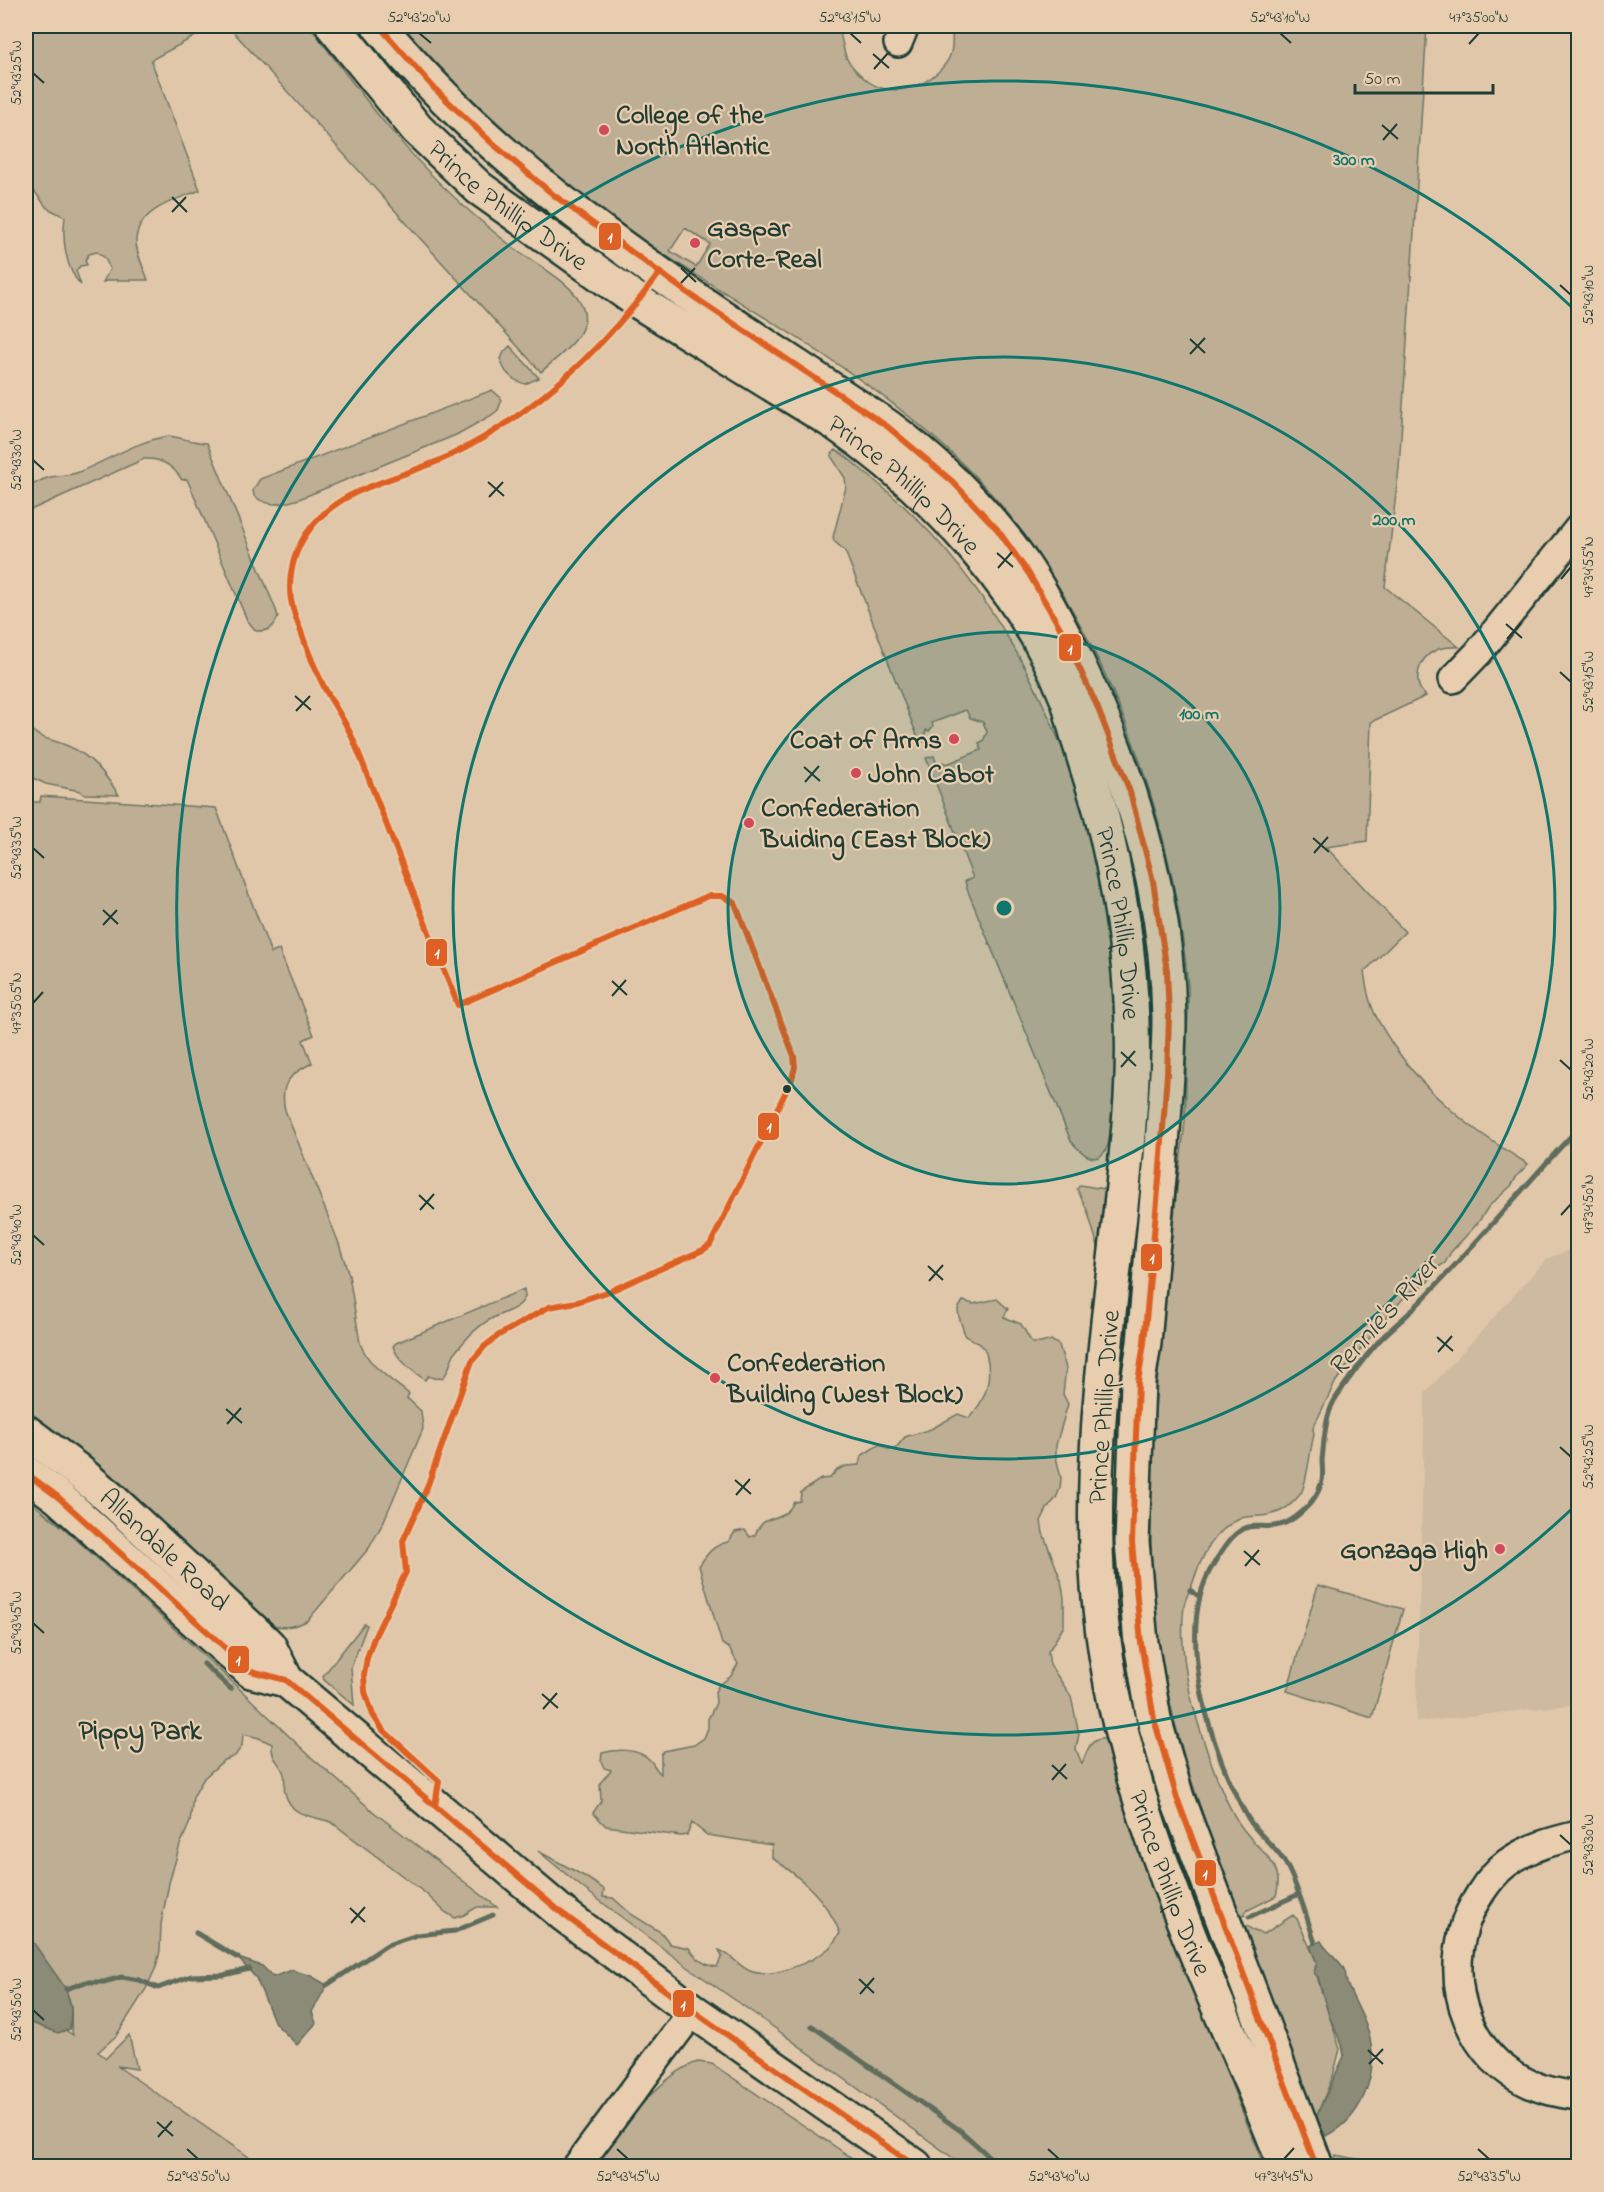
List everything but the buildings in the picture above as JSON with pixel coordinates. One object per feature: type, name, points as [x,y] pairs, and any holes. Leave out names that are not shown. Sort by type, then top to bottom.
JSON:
[{"type":"main road","name":"Prince Phillip Drive","points":[[333,26],[417,129],[479,188],[639,302],[835,423],[909,479],[960,532],[1009,594],[1041,646],[1069,704],[1095,789],[1119,885],[1131,970],[1133,1010],[1131,1097],[1104,1367],[1096,1475],[1098,1589],[1108,1667],[1131,1768],[1159,1854],[1282,2160]]},
{"type":"main road","name":"Prince Phillip Drive","points":[[379,26],[409,62],[473,127],[564,205],[683,292],[888,427],[917,448],[943,472],[976,506],[1023,565],[1059,624],[1103,720],[1130,791],[1149,859],[1164,943],[1169,1015],[1166,1108],[1144,1343],[1138,1382],[1134,1468],[1132,1542],[1141,1643],[1154,1719],[1177,1798],[1316,2166]]},
{"type":"main road","name":"Allandale Road","points":[[26,1432],[110,1498],[262,1639],[269,1646],[286,1680],[528,1887],[693,2011],[915,2166]]},
{"type":"main road","name":"Allandale Road","points":[[26,1473],[58,1497],[251,1671],[286,1680]]},
{"type":"street","points":[[1453,679],[1478,653],[1578,529]]},
{"type":"street","points":[[1578,1835],[1547,1842],[1505,1864],[1476,1900],[1465,1921],[1457,1966],[1458,1989],[1463,2010],[1493,2059],[1509,2072],[1530,2084],[1578,2096]]},
{"type":"street","points":[[577,2166],[693,2011]]},
{"type":"shaded area","points":[[26,26],[214,26],[151,60],[200,190],[160,207],[144,220],[139,228],[136,239],[137,249],[148,280],[103,282],[110,269],[105,258],[97,252],[89,254],[85,260],[87,265],[80,266],[76,271],[81,285],[71,271],[68,262],[64,234],[65,217],[47,208],[26,180]]},
{"type":"shaded area","points":[[228,26],[310,26],[392,132],[437,181],[495,233],[556,276],[573,291],[583,308],[584,318],[583,327],[572,344],[541,372]]},
{"type":"shaded area","points":[[402,26],[833,26],[841,36],[847,59],[854,68],[869,82],[891,90],[925,82],[943,67],[952,50],[952,26],[1427,26],[1399,468],[1385,587],[1459,647],[1439,649],[1425,659],[1418,678],[1421,691],[1426,696],[1371,722],[1367,841],[1326,847],[1405,932],[1364,972],[1373,1009],[1380,1025],[1407,1064],[1437,1097],[1470,1126],[1528,1164],[1511,1186],[1489,1206],[1477,1224],[1451,1252],[1445,1263],[1435,1269],[1428,1282],[1407,1294],[1336,1381],[1313,1428],[1314,1435],[1301,1493],[1288,1507],[1278,1512],[1242,1518],[1223,1530],[1204,1555],[1186,1598],[1182,1626],[1185,1668],[1200,1730],[1217,1778],[1233,1812],[1242,1828],[1271,1861],[1278,1876],[1276,1896],[1246,1911],[1245,1915],[1240,1917],[1186,1763],[1166,1684],[1154,1603],[1151,1551],[1153,1447],[1161,1343],[1185,1121],[1188,986],[1181,927],[1170,867],[1155,808],[1114,694],[1088,639],[1058,586],[1025,536],[986,488],[942,445],[895,405],[845,369],[636,236],[572,189],[484,112]],"holes":[[[685,228],[710,244],[696,267],[670,251]]]},
{"type":"shaded area","points":[[510,346],[539,378],[525,384],[509,375],[501,359]]},
{"type":"shaded area","points":[[492,390],[500,397],[498,410],[456,435],[299,499],[270,504],[254,496],[253,490],[260,479]]},
{"type":"shaded area","points":[[169,436],[207,443],[276,610],[278,617],[270,628],[256,631],[247,620],[187,479],[182,480],[175,470],[166,464],[144,459],[26,512],[26,488],[54,476],[79,472],[134,446]]},
{"type":"shaded area","points":[[835,450],[901,503],[947,552],[976,589],[1003,629],[1026,670],[1065,757],[1094,848],[1114,969],[1116,1030],[1113,1118],[1108,1145],[1103,1154],[1095,1158],[1085,1154],[1071,1141],[967,889],[965,881],[973,878],[926,758],[934,756],[940,765],[942,762],[947,764],[981,750],[979,743],[983,741],[987,732],[983,722],[970,718],[966,710],[932,723],[933,726],[929,731],[926,730],[927,740],[920,743],[845,551],[834,541],[833,537],[846,487],[845,478],[831,456]]},
{"type":"shaded area","points":[[26,725],[41,737],[77,750],[91,760],[119,795],[83,794],[80,791],[46,784],[26,775]]},
{"type":"shaded area","points":[[41,796],[216,808],[271,953],[279,950],[314,1035],[303,1040],[312,1063],[298,1071],[288,1081],[284,1093],[285,1110],[338,1241],[349,1275],[360,1343],[368,1359],[409,1394],[407,1398],[421,1411],[423,1429],[383,1523],[369,1548],[308,1620],[299,1624],[283,1627],[268,1624],[102,1468],[26,1411],[26,802],[40,802]]},
{"type":"shaded area","points":[[1080,1185],[1106,1191],[1100,1253],[1087,1210],[1077,1189]]},
{"type":"shaded area","name":"Gonzaga High","points":[[1578,1247],[1578,1704],[1416,1722],[1425,1393],[1548,1258]]},
{"type":"shaded area","points":[[524,1289],[525,1297],[519,1305],[488,1321],[469,1336],[454,1354],[444,1377],[428,1376],[425,1380],[406,1365],[395,1351],[393,1346],[396,1343]]},
{"type":"shaded area","points":[[997,1299],[1008,1309],[1004,1317],[1021,1324],[1032,1343],[1051,1340],[1059,1345],[1066,1368],[1063,1394],[1068,1404],[1056,1445],[1061,1478],[1060,1488],[1041,1521],[1043,1533],[1061,1580],[1064,1598],[1064,1626],[1048,1652],[1050,1665],[1071,1696],[1079,1734],[1076,1749],[1082,1764],[1093,1742],[1107,1739],[1136,1845],[1264,2166],[964,2166],[685,1965],[538,1851],[604,1889],[603,1897],[613,1898],[631,1914],[662,1933],[670,1944],[689,1948],[708,1965],[717,1967],[722,1956],[719,1950],[750,1971],[769,1973],[802,1964],[832,1945],[840,1933],[835,1921],[803,1881],[772,1858],[772,1845],[707,1835],[692,1823],[687,1835],[681,1836],[606,1826],[593,1813],[601,1801],[600,1783],[611,1770],[604,1768],[601,1761],[602,1753],[620,1750],[639,1753],[649,1759],[661,1774],[661,1754],[664,1751],[694,1745],[704,1738],[708,1728],[708,1719],[716,1703],[715,1692],[718,1686],[731,1676],[738,1664],[729,1648],[722,1644],[699,1566],[711,1551],[718,1545],[728,1542],[735,1532],[745,1530],[750,1537],[755,1535],[764,1522],[785,1513],[794,1502],[800,1501],[801,1492],[821,1479],[830,1478],[837,1470],[846,1466],[859,1465],[861,1456],[880,1444],[887,1449],[895,1449],[905,1437],[931,1429],[958,1414],[969,1418],[983,1397],[989,1374],[986,1354],[978,1342],[965,1336],[958,1309],[963,1301],[973,1304]]},
{"type":"shaded area","points":[[26,1498],[67,1531],[311,1757],[375,1813],[497,1907],[477,1907],[455,1918],[445,1912],[425,1893],[331,1822],[303,1814],[292,1807],[285,1793],[284,1774],[274,1758],[272,1744],[243,1734],[242,1746],[235,1756],[223,1761],[204,1778],[193,1797],[190,1822],[180,1845],[169,1883],[156,1967],[146,1989],[116,2036],[98,2052],[106,2058],[129,2035],[137,2069],[117,2066],[262,2166],[26,2166]],"holes":[[[45,1960],[64,1988],[69,2000],[73,2035],[49,2019]]]},
{"type":"shaded area","points":[[1318,1585],[1403,1609],[1372,1718],[1287,1691]]},
{"type":"shaded area","points":[[364,1624],[367,1625],[351,1668],[354,1705],[324,1680],[323,1676]]},
{"type":"shaded area","points":[[29,1906],[28,1935],[66,1989],[71,2008],[70,2029],[58,2033],[26,2021],[26,1908]]},
{"type":"shaded area","points":[[1293,1915],[1317,1963],[1315,1968],[1320,1987],[1340,2049],[1333,2076],[1316,2117],[1243,1927],[1247,1926],[1264,1934]]},
{"type":"shaded area","points":[[1321,1941],[1344,1969],[1347,1983],[1368,2032],[1372,2053],[1369,2082],[1357,2108],[1338,2129],[1326,2136],[1316,2117],[1344,2056],[1318,1977],[1314,1973],[1317,1963],[1310,1946]]},
{"type":"shaded area","points":[[238,1958],[262,1966],[273,1977],[292,1970],[311,1976],[327,1985],[312,2012],[316,2023],[297,2045],[275,2023],[256,1978]]},
{"type":"shaded area","points":[[698,2062],[712,2064],[864,2166],[591,2166],[654,2091],[684,2068]]},
{"type":"shaded area","points":[[1335,2155],[1397,2166],[1333,2166]]},
{"type":"waterway","name":"Rennie's River","points":[[1315,1943],[1300,1896],[1288,1868],[1280,1854],[1248,1818],[1234,1792],[1210,1728],[1197,1658],[1196,1624],[1201,1593],[1215,1561],[1237,1533],[1251,1526],[1282,1524],[1296,1517],[1309,1505],[1322,1481],[1323,1445],[1329,1414],[1334,1401],[1349,1379],[1379,1341],[1435,1286],[1570,1137],[1578,1132]]},
{"type":"waterway","points":[[1190,1590],[1200,1597]]},
{"type":"waterway","points":[[204,1664],[231,1689]]},
{"type":"waterway","points":[[1249,1917],[1299,1894]]},
{"type":"waterway","points":[[327,1985],[387,1945],[417,1935],[455,1931],[493,1915]]},
{"type":"waterway","points":[[196,1933],[238,1958]]},
{"type":"waterway","points":[[66,1989],[86,1982],[104,1982],[122,1977],[139,1980],[158,1988],[191,1976],[224,1975],[249,1969]]},
{"type":"waterway","points":[[812,2026],[961,2131],[995,2162],[1008,2166]]},
{"type":"transit line","name":"1","points":[[379,26],[434,88],[493,144],[555,196],[685,291],[888,427],[953,482],[997,529],[1029,574],[1063,633],[1097,706],[1130,792],[1153,881],[1167,971],[1169,1017],[1167,1074],[1144,1343],[1138,1382],[1132,1542],[1141,1643],[1154,1719],[1177,1798],[1316,2166]]},
{"type":"transit line","name":"1","points":[[435,1806],[439,1781],[383,1730],[373,1715],[365,1692],[364,1675],[374,1638],[406,1572],[403,1541],[426,1490],[472,1361],[499,1335],[549,1307],[577,1302],[610,1291],[710,1245],[792,1079],[795,1067],[794,1056],[735,903],[722,896],[708,896],[458,1005],[356,746],[324,687],[308,651],[292,604],[291,573],[294,559],[306,534],[336,504],[373,485],[447,457],[509,422],[564,379],[590,354],[614,329],[659,274]]},
{"type":"transit line","name":"1","points":[[26,1473],[58,1497],[251,1671],[286,1680],[563,1914],[693,2011],[915,2166]]},
{"type":"place","name":"College of the North Atlantic","points":[[604,130]]},
{"type":"place","name":"Gaspar Corte-Real","points":[[695,243]]},
{"type":"place","name":"Coat of Arms","points":[[954,739]]},
{"type":"place","name":"John Cabot","points":[[856,773]]},
{"type":"place","name":"Confederation Buiding (East Block)","points":[[749,823]]},
{"type":"place","name":"Confederation Building (West Block)","points":[[715,1378]]},
{"type":"place","name":"Gonzaga High","points":[[1500,1549]]},
{"type":"district","name":"Pippy Park","points":[[140,1729]]}]
